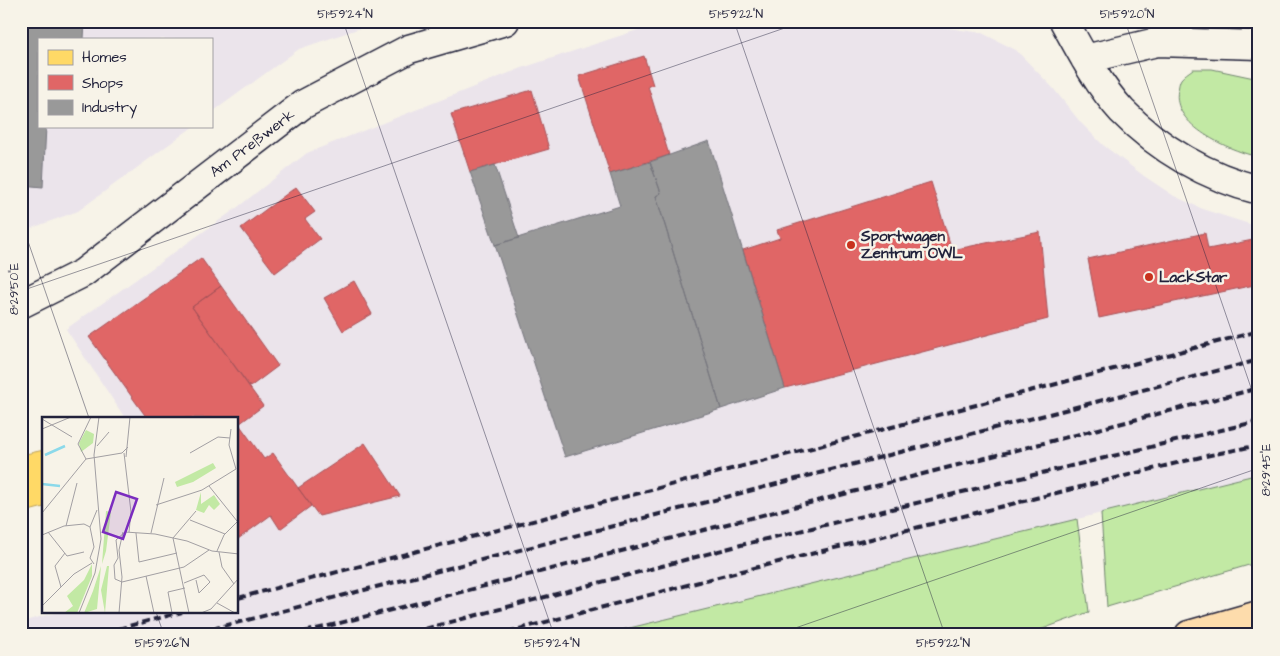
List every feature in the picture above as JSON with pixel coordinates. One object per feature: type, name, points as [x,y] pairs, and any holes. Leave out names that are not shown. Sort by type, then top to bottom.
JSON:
[{"type":"highway","points":[[1195,633],[1259,615]]},
{"type":"street","name":"Am Preßwerk","points":[[21,304],[83,273],[302,105],[409,49],[505,21]]},
{"type":"street","points":[[1064,21],[1085,59],[1122,110],[1169,151],[1228,182],[1259,190]]},
{"type":"street","points":[[1085,59],[1157,42],[1259,45]]},
{"type":"shaded area","points":[[21,21],[381,21],[299,49],[212,112],[212,38],[38,38],[38,128],[191,128],[78,211],[21,232]]},
{"type":"shaded area","points":[[665,21],[901,21],[982,33],[1016,50],[1053,88],[1081,123],[1103,145],[1144,176],[1174,196],[1205,210],[1259,227],[1259,474],[609,635],[21,635],[21,622],[51,614],[239,614],[239,417],[124,417],[66,329],[234,210],[307,153],[522,68]]},
{"type":"green space","points":[[1193,69],[1212,69],[1259,79],[1259,157],[1233,149],[1219,142],[1192,125],[1183,114],[1178,103],[1179,84],[1180,80]]},
{"type":"green space","points":[[1259,474],[1259,562],[1107,607],[1101,513]]},
{"type":"green space","points":[[1077,519],[1089,612],[1026,635],[609,633]]},
{"type":"building: Homes","points":[[42,450],[42,508],[21,513],[21,455]]},
{"type":"building: Shops","points":[[644,56],[653,85],[648,86],[669,155],[610,174],[579,76]]},
{"type":"building: Shops","points":[[532,90],[549,149],[470,172],[451,114]]},
{"type":"building: Shops","points":[[931,182],[952,250],[1040,232],[1048,319],[785,388],[743,250],[780,238],[777,230]]},
{"type":"building: Shops","points":[[296,187],[315,212],[305,219],[320,239],[275,273],[241,228]]},
{"type":"building: Shops","points":[[1205,233],[1208,249],[1253,240],[1259,269],[1259,284],[1099,318],[1088,259]]},
{"type":"building: Shops","points":[[201,258],[221,286],[192,307],[263,406],[239,424],[239,417],[146,417],[89,337]]},
{"type":"building: Shops","points":[[354,281],[372,314],[343,331],[324,298]]},
{"type":"building: Shops","points":[[221,286],[278,366],[250,387],[192,307]]},
{"type":"building: Shops","points":[[239,424],[264,459],[273,453],[311,506],[280,529],[271,515],[239,538]]},
{"type":"building: Shops","points":[[365,443],[400,496],[319,516],[298,488]]},
{"type":"building: Industry","points":[[21,21],[85,21],[84,38],[38,38],[38,128],[46,128],[43,187],[21,185]]},
{"type":"building: Industry","points":[[709,141],[785,388],[721,409],[656,196],[661,193],[650,162]]},
{"type":"building: Industry","points":[[650,162],[661,193],[656,196],[721,409],[565,457],[495,245],[620,206],[610,174]]},
{"type":"building: Industry","points":[[495,165],[519,238],[495,245],[470,172]]},
{"type":"railway","points":[[239,598],[1259,331]]},
{"type":"railway","points":[[189,635],[1259,360]]},
{"type":"railway","points":[[293,635],[1259,388]]},
{"type":"railway","points":[[402,635],[741,545],[1259,421]]},
{"type":"railway","points":[[496,635],[722,576],[1201,457],[1259,445]]},
{"type":"railway","points":[[95,635],[174,614]]},
{"type":"place","name":"Sportwagen Zentrum OWL","points":[[851,245]]},
{"type":"place","name":"LackStar","points":[[1149,277]]}]
